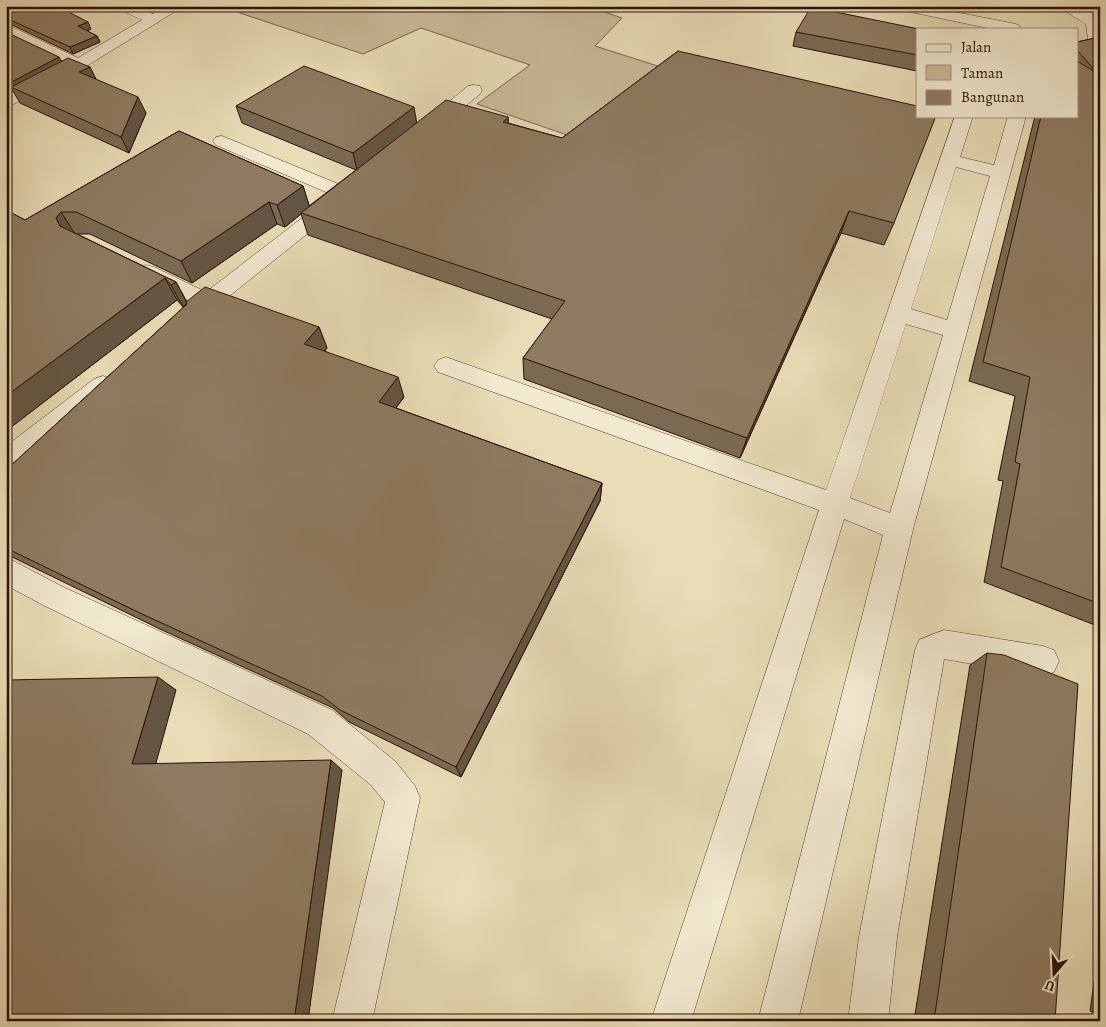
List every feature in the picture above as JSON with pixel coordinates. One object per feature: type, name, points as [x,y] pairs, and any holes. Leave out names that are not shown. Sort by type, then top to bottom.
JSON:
[{"type":"street","points":[[119,6],[154,20]]},
{"type":"street","points":[[6,103],[79,64],[176,6]]},
{"type":"street","points":[[901,6],[949,11],[993,27]]},
{"type":"street","points":[[1064,6],[1081,13],[1097,23],[1097,44],[1078,40]]},
{"type":"street","points":[[6,29],[79,64]]},
{"type":"street","points":[[414,139],[474,90]]},
{"type":"street","points":[[671,1021],[835,504],[963,118]]},
{"type":"street","points":[[778,1021],[899,529],[1016,118]]},
{"type":"street","points":[[177,327],[354,187],[222,141]]},
{"type":"street","points":[[949,160],[1001,173]]},
{"type":"street","points":[[127,263],[208,302]]},
{"type":"street","points":[[898,313],[955,332]]},
{"type":"street","points":[[446,366],[835,504],[899,529]]},
{"type":"street","points":[[6,460],[115,375]]},
{"type":"street","points":[[6,570],[53,596],[320,722],[383,773],[404,798],[352,1021]]},
{"type":"street","points":[[868,1021],[878,937],[930,650],[944,644],[1043,661]]},
{"type":"green space","points":[[241,6],[587,6],[622,18],[595,46],[664,68],[567,135],[477,104],[530,65],[421,28],[363,54],[237,12]]},
{"type":"building","points":[[6,6],[57,6],[88,22],[78,26],[97,36],[70,47],[6,18]]},
{"type":"building","points":[[811,7],[916,28],[916,55],[796,32]]},
{"type":"building","points":[[6,32],[59,57],[6,85]]},
{"type":"building","points":[[1100,37],[1100,604],[1001,567],[1020,464],[1015,462],[1030,377],[983,362],[1041,118],[1078,118],[1078,62],[1097,73],[1078,51],[1078,42]]},
{"type":"building","points":[[678,51],[916,106],[916,118],[935,118],[894,223],[849,211],[747,438],[523,358],[565,301],[301,213],[446,100],[508,117],[503,122],[562,138]]},
{"type":"building","points":[[68,58],[90,67],[79,72],[138,97],[121,137],[11,87]]},
{"type":"building","points":[[304,66],[414,107],[353,153],[236,106]]},
{"type":"building","points":[[179,131],[303,186],[277,205],[269,202],[181,261],[76,212],[61,212],[56,218],[60,226],[176,282],[171,285],[165,278],[6,396],[6,210],[25,220]]},
{"type":"building","points":[[205,287],[319,327],[304,344],[398,377],[379,402],[602,483],[456,767],[340,710],[322,696],[144,615],[6,548],[6,502],[13,496],[6,493],[6,470],[187,304],[186,302]]},
{"type":"building","points":[[987,653],[1004,655],[1078,684],[1055,1021],[934,1021]]},
{"type":"building","points":[[158,677],[132,764],[331,760],[294,1021],[6,1021],[6,680]]}]
